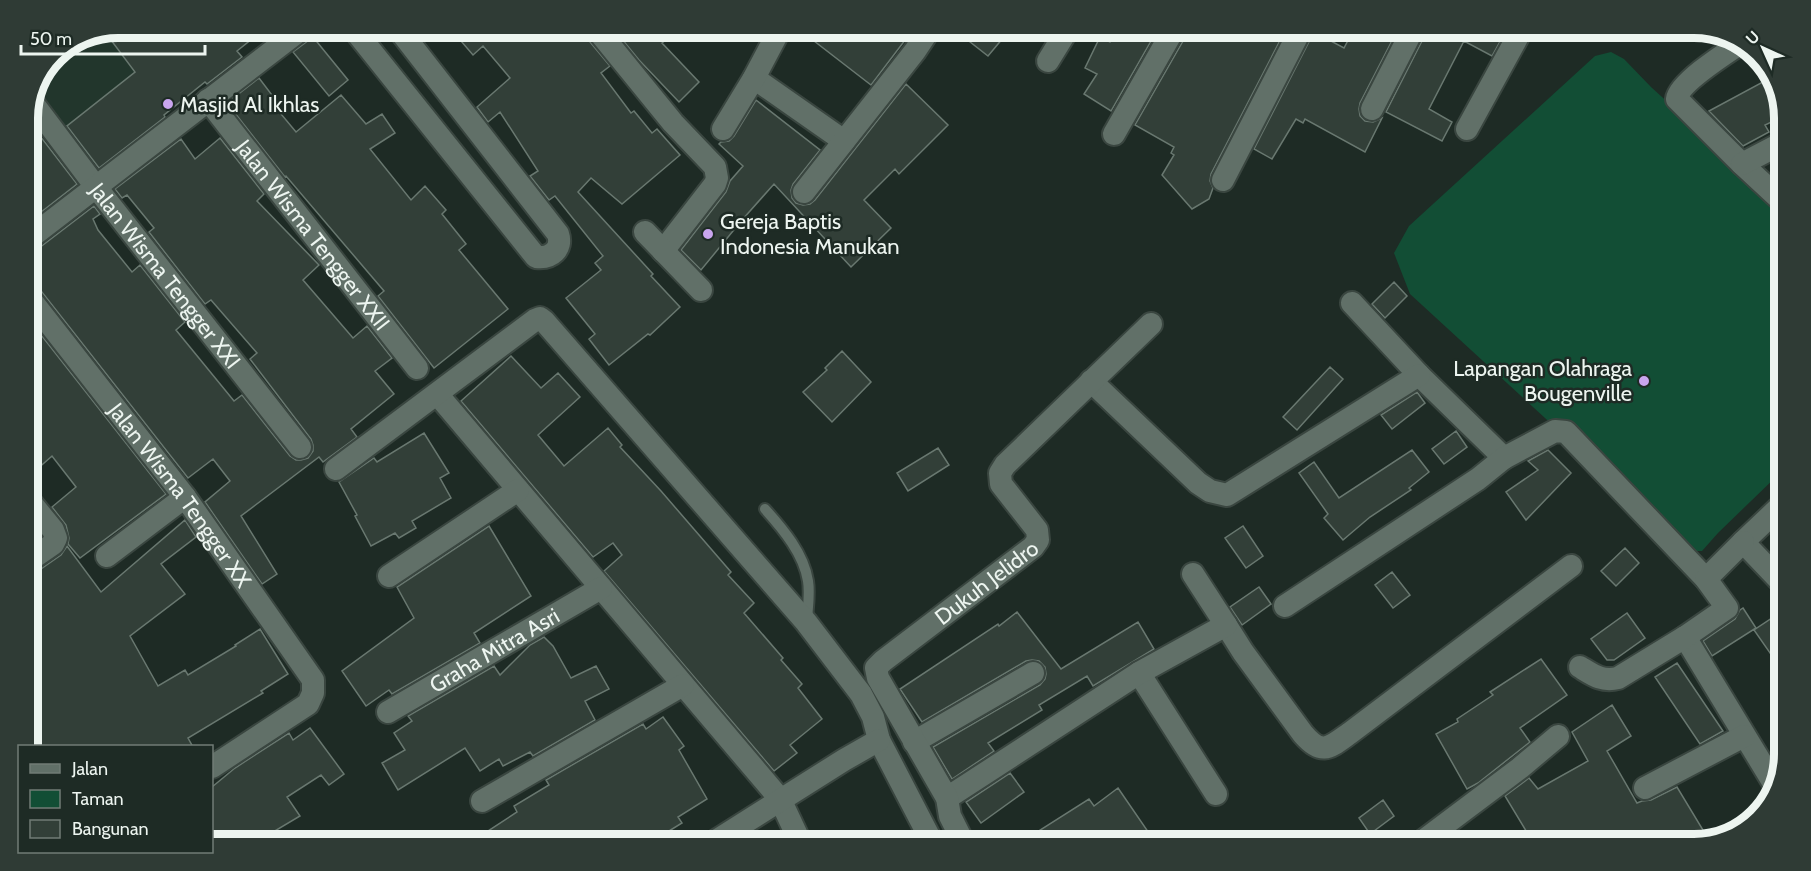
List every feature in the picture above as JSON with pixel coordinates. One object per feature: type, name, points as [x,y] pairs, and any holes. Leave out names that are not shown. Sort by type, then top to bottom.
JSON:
[{"type":"street","points":[[38,232],[290,38]]},
{"type":"street","points":[[361,38],[536,256],[545,258],[552,255],[560,241],[558,234],[408,38]]},
{"type":"street","points":[[604,38],[674,123],[715,167],[717,178],[715,184],[663,251]]},
{"type":"street","points":[[723,129],[775,38]]},
{"type":"street","points":[[804,192],[924,38]]},
{"type":"street","points":[[1048,62],[1062,38]]},
{"type":"street","points":[[1114,134],[1169,38]]},
{"type":"street","points":[[1223,180],[1296,38]]},
{"type":"street","points":[[1372,110],[1408,38]]},
{"type":"street","points":[[1467,129],[1517,38]]},
{"type":"street","points":[[1733,48],[1682,88],[1677,99],[1773,192]]},
{"type":"street","points":[[754,78],[844,141]]},
{"type":"street","name":"Jalan Wisma Tengger XXII","points":[[208,100],[417,368]]},
{"type":"street","name":"Jalan Wisma Tengger XXI","points":[[38,110],[300,447]]},
{"type":"street","points":[[1742,164],[1773,148]]},
{"type":"street","points":[[645,232],[701,290]]},
{"type":"street","points":[[1352,303],[1419,375],[1504,458]]},
{"type":"street","name":"Jalan Wisma Tengger XX","points":[[38,309],[185,496],[313,680],[313,693],[308,704],[213,766]]},
{"type":"street","points":[[336,469],[540,318],[806,622],[861,694],[873,717],[879,740],[928,834]]},
{"type":"street","name":"Dukuh Jelidro","points":[[959,834],[950,816],[947,798],[878,678],[876,668],[1033,547],[1038,540],[1037,530],[1001,484],[1000,473],[1005,465],[1151,324]]},
{"type":"street","points":[[1091,381],[1198,483],[1210,491],[1227,495],[1419,375]]},
{"type":"street","points":[[438,395],[780,800],[796,834]]},
{"type":"street","points":[[1285,606],[1478,479],[1504,458],[1555,430],[1566,432],[1706,579],[1726,608],[1617,678],[1600,679],[1580,667]]},
{"type":"street","points":[[388,576],[518,490]]},
{"type":"street","points":[[107,556],[185,496]]},
{"type":"street","points":[[38,512],[53,530],[56,538],[53,544],[38,554]]},
{"type":"street","points":[[1706,579],[1774,513]]},
{"type":"street","points":[[1743,542],[1774,574]]},
{"type":"street","points":[[1193,574],[1243,652],[1303,734],[1312,745],[1320,748],[1333,745],[1350,733],[1571,566]]},
{"type":"street","name":"Graha Mitra Asri","points":[[388,712],[601,588]]},
{"type":"street","points":[[947,798],[1139,673],[1226,625]]},
{"type":"street","points":[[1684,637],[1770,777]]},
{"type":"street","points":[[915,742],[1033,673]]},
{"type":"street","points":[[1139,673],[1216,794]]},
{"type":"street","points":[[482,801],[683,685]]},
{"type":"street","points":[[1435,834],[1558,736]]},
{"type":"street","points":[[1645,788],[1744,736]]},
{"type":"street","points":[[727,834],[879,740]]},
{"type":"lane","points":[[765,509],[784,532],[806,572],[809,597],[806,622]]},
{"type":"shaded area","points":[[145,38],[144,123],[89,166],[39,103],[46,82],[54,69],[77,48],[102,39]]},
{"type":"green space","name":"Lapangan Olahraga Bougenville","points":[[1611,52],[1624,59],[1651,87],[1773,198],[1774,479],[1702,551],[1690,551],[1410,294],[1394,253],[1409,226],[1595,56]]},
{"type":"building","points":[[110,38],[253,38],[237,51],[242,57],[207,84],[205,82],[164,115],[165,117],[99,168],[67,126],[135,72]]},
{"type":"building","points":[[314,38],[348,80],[329,96],[293,52]]},
{"type":"building","points":[[458,38],[587,38],[610,66],[601,73],[631,113],[634,111],[652,133],[657,129],[680,155],[622,204],[591,178],[578,192],[680,307],[650,335],[648,334],[609,365],[589,339],[595,334],[566,298],[601,270],[595,263],[603,256],[555,196],[549,200],[530,176],[538,171],[500,112],[488,122],[477,107],[510,78],[483,46],[473,55]]},
{"type":"building","points":[[621,38],[668,38],[662,43],[699,82],[679,102]]},
{"type":"building","points":[[810,38],[907,38],[871,85]]},
{"type":"building","points":[[965,38],[1003,38],[988,56]]},
{"type":"building","points":[[1100,38],[1110,42],[1112,38],[1145,38],[1151,41],[1111,111],[1084,94],[1097,74],[1085,68]]},
{"type":"building","points":[[1185,38],[1281,38],[1211,174],[1210,181],[1213,188],[1209,199],[1192,209],[1162,175],[1174,155],[1171,153],[1174,147],[1135,125]]},
{"type":"building","points":[[1311,38],[1325,38],[1344,48],[1349,38],[1393,38],[1360,103],[1360,116],[1365,121],[1373,122],[1382,118],[1365,152],[1305,119],[1303,123],[1296,119],[1272,159],[1254,149]]},
{"type":"building","points":[[1423,38],[1502,38],[1492,56],[1464,41],[1429,109],[1452,122],[1442,141],[1386,112]]},
{"type":"building","points":[[259,78],[275,99],[271,102],[296,132],[341,95],[366,124],[382,114],[395,133],[370,149],[411,200],[425,186],[446,210],[442,214],[466,244],[459,250],[508,309],[434,368],[378,296],[384,291],[285,177],[227,103]]},
{"type":"building","points":[[1764,81],[1772,102],[1773,121],[1765,125],[1769,132],[1743,146],[1709,111]]},
{"type":"building","points":[[906,84],[948,125],[899,174],[895,169],[864,200],[891,228],[851,267],[774,184],[701,270],[681,250],[743,166],[719,144],[729,141],[734,136],[756,100],[820,150],[793,184],[791,190],[792,198],[796,203],[803,205],[815,200]]},
{"type":"building","points":[[38,133],[77,184],[38,214]]},
{"type":"building","points":[[220,138],[264,194],[257,201],[319,265],[303,280],[353,338],[367,326],[392,358],[375,371],[394,394],[351,429],[357,437],[323,462],[319,457],[241,516],[277,574],[262,584],[205,502],[230,481],[213,459],[188,478],[38,287],[38,249],[94,206],[100,214],[93,219],[98,230],[132,272],[140,265],[185,322],[176,330],[234,401],[242,395],[290,456],[296,460],[308,458],[313,451],[311,439],[250,359],[257,353],[211,300],[205,304],[149,232],[154,228],[127,195],[122,198],[115,189],[181,139],[195,159]]},
{"type":"building","points":[[1394,282],[1407,296],[1385,318],[1372,304]]},
{"type":"building","points":[[38,331],[166,494],[80,558],[68,544],[66,525],[52,507],[76,487],[52,456],[38,468]]},
{"type":"building","points":[[842,351],[871,382],[832,422],[803,392],[827,370],[825,368]]},
{"type":"building","points":[[511,356],[541,388],[558,373],[580,397],[538,435],[564,466],[608,428],[622,445],[620,447],[731,572],[728,575],[754,603],[744,613],[783,658],[781,660],[802,684],[798,688],[822,719],[790,745],[797,753],[774,771],[604,571],[622,555],[613,543],[593,557],[461,401]]},
{"type":"building","points":[[1330,367],[1343,379],[1297,430],[1283,417]]},
{"type":"building","points":[[1417,392],[1425,403],[1392,429],[1381,415]]},
{"type":"building","points":[[1456,431],[1467,447],[1444,464],[1432,449]]},
{"type":"building","points":[[424,433],[449,473],[440,478],[451,498],[412,521],[416,528],[399,538],[395,533],[371,546],[339,482],[374,458],[377,462]]},
{"type":"building","points":[[938,448],[949,465],[908,491],[897,473]]},
{"type":"building","points":[[1412,450],[1429,472],[1409,488],[1411,490],[1370,517],[1343,540],[1324,518],[1328,514],[1299,473],[1314,462],[1339,498]]},
{"type":"building","points":[[1548,450],[1571,473],[1526,520],[1506,492],[1538,470],[1528,461]]},
{"type":"building","points":[[185,520],[196,537],[161,564],[185,594],[130,636],[158,686],[185,670],[188,675],[260,629],[288,674],[261,691],[263,693],[188,738],[192,745],[38,745],[38,571],[61,555],[67,546],[101,592]]},
{"type":"building","points":[[489,526],[531,596],[474,633],[480,643],[392,694],[389,690],[366,706],[342,671],[414,618],[397,587]]},
{"type":"building","points":[[1243,526],[1263,556],[1246,568],[1225,538]]},
{"type":"building","points":[[1625,548],[1639,563],[1616,586],[1601,571]]},
{"type":"building","points":[[1392,572],[1410,595],[1393,608],[1375,585]]},
{"type":"building","points":[[1259,587],[1271,604],[1242,625],[1230,607]]},
{"type":"building","points":[[1743,608],[1756,628],[1712,656],[1703,641],[1735,619]]},
{"type":"building","points":[[1017,612],[1061,669],[1138,622],[1154,649],[1093,686],[1087,676],[1039,705],[1042,710],[988,743],[994,751],[952,779],[933,747],[1040,685],[1045,679],[1045,667],[1039,661],[1026,661],[922,722],[900,689]]},
{"type":"building","points":[[1627,613],[1645,638],[1614,660],[1607,660],[1591,639]]},
{"type":"building","points":[[1774,617],[1774,658],[1754,630]]},
{"type":"building","points":[[544,637],[553,646],[571,678],[596,666],[609,689],[585,701],[595,720],[533,756],[530,752],[503,766],[499,759],[480,771],[465,748],[398,790],[382,763],[405,750],[394,733],[412,721],[408,716],[494,666],[500,675],[530,645]]},
{"type":"building","points":[[1541,659],[1567,695],[1520,728],[1530,742],[1467,789],[1436,734],[1458,722],[1457,719],[1493,695],[1490,692]]},
{"type":"building","points":[[1677,663],[1723,731],[1700,744],[1655,677]]},
{"type":"building","points":[[1612,705],[1631,736],[1607,751],[1637,803],[1651,800],[1677,787],[1705,833],[1528,834],[1505,796],[1529,778],[1538,789],[1588,761],[1572,732]]},
{"type":"building","points":[[663,717],[684,746],[679,750],[707,799],[678,817],[682,823],[664,834],[483,834],[517,812],[514,806],[549,785],[546,780],[643,724],[646,729]]},
{"type":"building","points":[[310,728],[344,774],[329,785],[321,775],[287,797],[300,816],[270,834],[213,834],[213,786],[235,768],[289,733],[293,740]]},
{"type":"building","points":[[1010,773],[1024,792],[981,823],[966,802]]},
{"type":"building","points":[[1118,788],[1150,834],[1034,834],[1089,799],[1094,806]]},
{"type":"building","points":[[1383,800],[1394,816],[1370,834],[1359,818]]},
{"type":"place","name":"Masjid Al Ikhlas","points":[[168,104]]},
{"type":"place","name":"Gereja Baptis Indonesia Manukan","points":[[708,234]]},
{"type":"place","name":"Lapangan Olahraga Bougenville","points":[[1644,381]]}]
